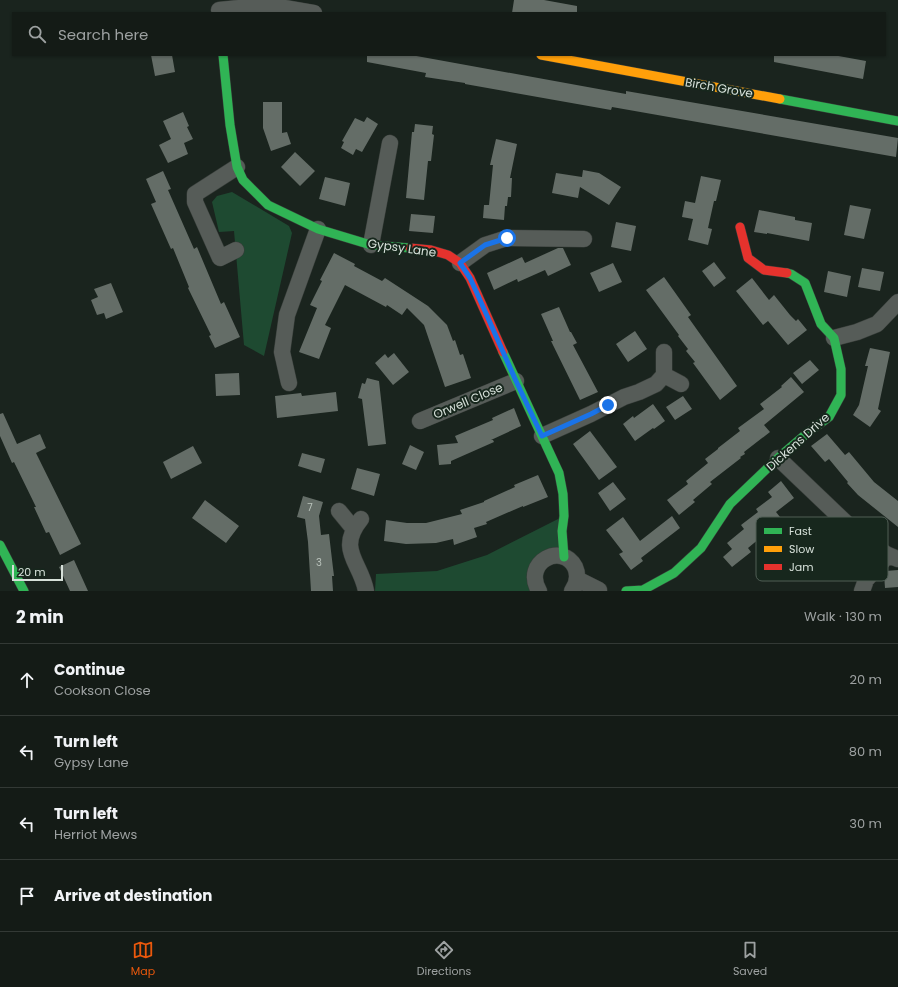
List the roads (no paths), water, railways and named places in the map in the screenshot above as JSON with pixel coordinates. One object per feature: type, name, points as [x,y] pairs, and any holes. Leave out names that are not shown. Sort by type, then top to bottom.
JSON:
[{"type":"street","points":[[219,8],[268,4],[309,12]]},
{"type":"street","name":"Gypsy Lane","points":[[223,56],[229,118],[237,167],[243,180],[268,205],[318,229],[371,245],[430,250],[448,255],[460,263],[470,278],[559,473],[562,487],[564,516],[562,531],[564,557]]},
{"type":"street","name":"Birch Grove","points":[[546,56],[898,121]]},
{"type":"street","points":[[371,245],[390,143]]},
{"type":"street","points":[[236,250],[220,258],[195,202],[195,194],[237,167]]},
{"type":"street","name":"Dickens Drive","points":[[626,591],[643,590],[674,573],[701,548],[730,504],[778,458],[829,417],[841,395],[841,368],[834,338],[821,324],[805,283],[791,274],[764,270],[748,258],[740,227]]},
{"type":"street","points":[[289,383],[282,352],[288,315],[318,229]]},
{"type":"street","points":[[460,263],[485,245],[507,238],[584,240]]},
{"type":"street","points":[[834,338],[857,332],[877,324],[898,302]]},
{"type":"street","points":[[542,436],[591,414],[624,396],[639,392],[656,384],[664,375],[664,352]]},
{"type":"street","points":[[664,375],[682,384]]},
{"type":"street","name":"Orwell Close","points":[[420,420],[516,381]]},
{"type":"street","points":[[778,458],[841,517]]},
{"type":"street","points":[[338,511],[357,524],[350,542],[350,553],[366,591]]},
{"type":"street","name":"Gypsy Lane","points":[[539,591],[534,580],[535,569],[538,564],[548,557],[562,531]]},
{"type":"street","points":[[0,545],[24,591]]},
{"type":"street","points":[[548,557],[564,557],[574,565],[576,571],[575,585],[600,591]]},
{"type":"street","points":[[862,591],[866,581]]}]
